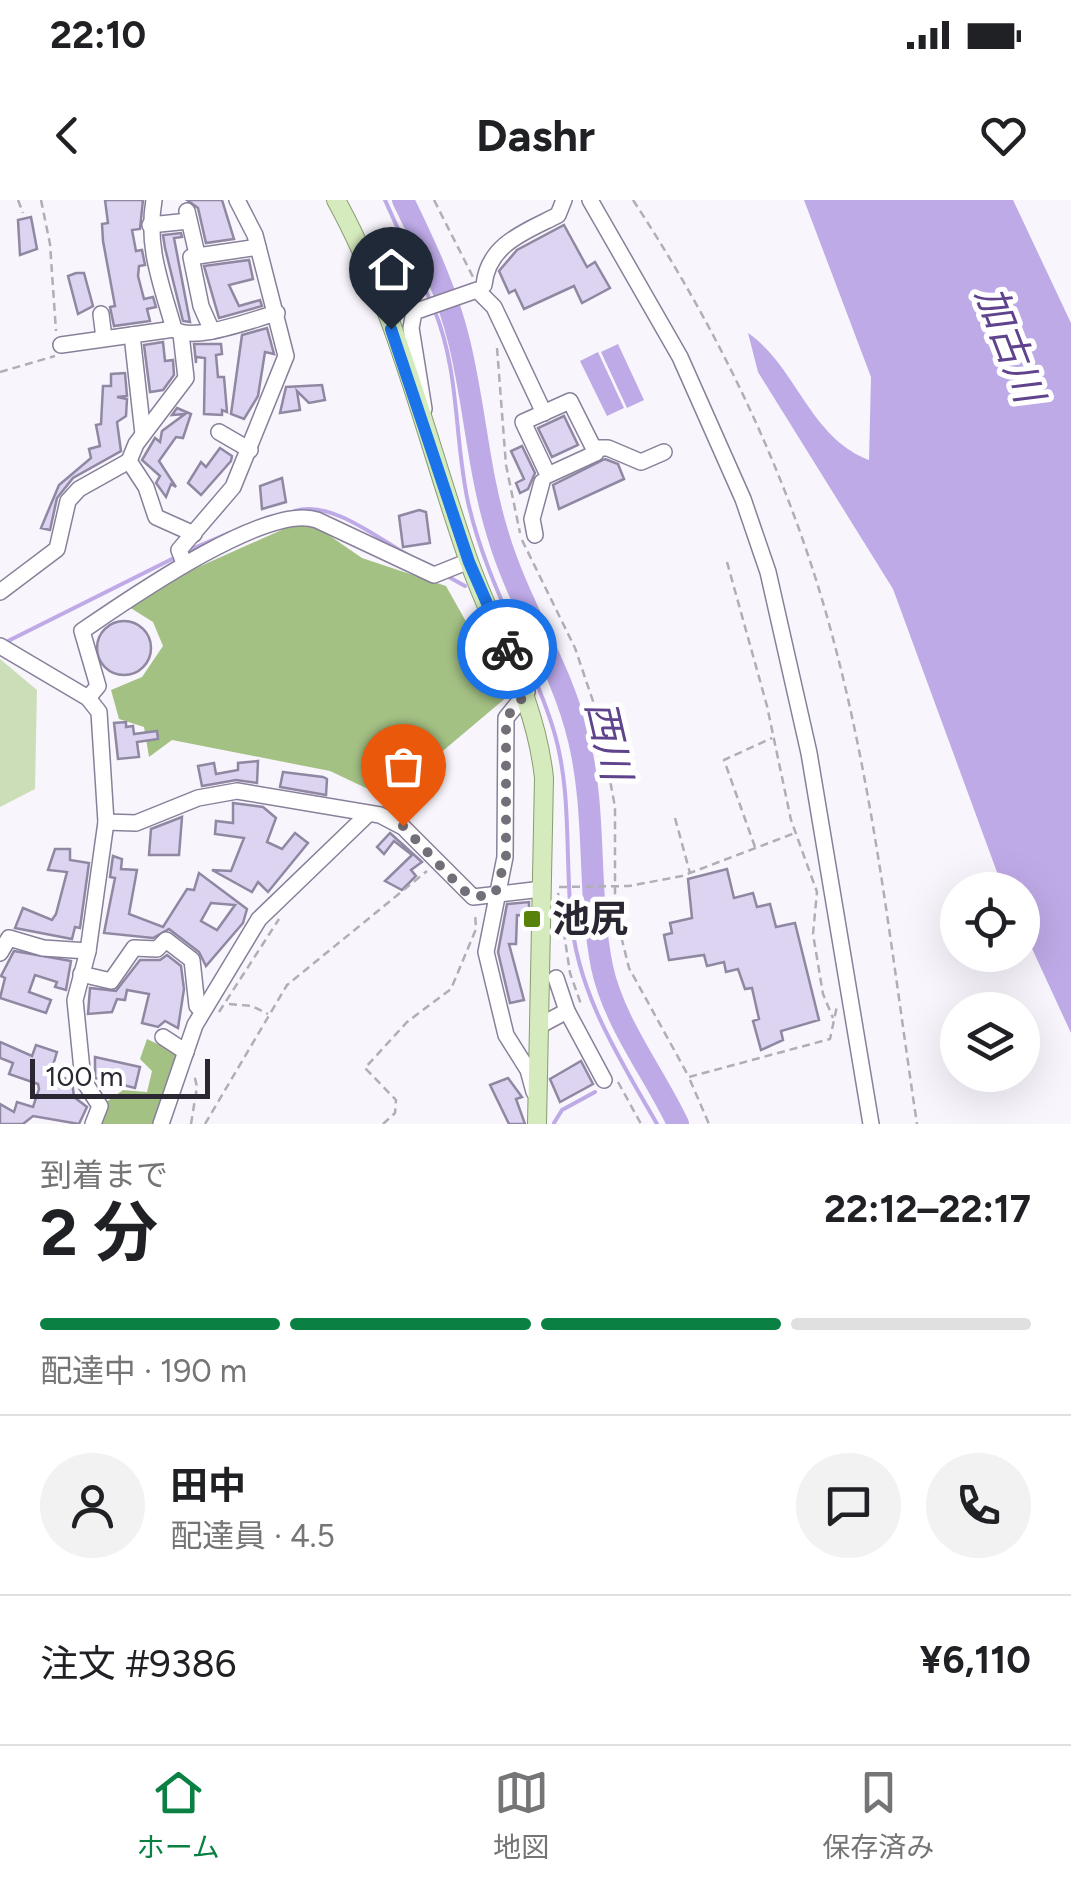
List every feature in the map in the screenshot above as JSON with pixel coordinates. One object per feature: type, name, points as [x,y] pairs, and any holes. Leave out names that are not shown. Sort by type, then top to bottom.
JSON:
[{"type":"main road","points":[[336,200],[367,261],[469,562],[527,692],[544,778],[537,1115]]},
{"type":"street","points":[[0,592],[57,548],[68,501],[79,489],[129,460],[186,378],[178,331],[152,261],[150,225],[154,200]]},
{"type":"street","points":[[184,563],[179,550],[233,487],[286,356],[258,247],[237,200]]},
{"type":"street","points":[[480,288],[488,261],[514,237],[558,215],[564,200]]},
{"type":"street","points":[[590,200],[680,357],[742,499],[768,572],[808,753],[871,1124]]},
{"type":"street","points":[[150,225],[188,216],[197,254]]},
{"type":"street","points":[[212,330],[201,306],[191,256],[258,247]]},
{"type":"street","points":[[425,430],[411,328],[414,312],[480,288]]},
{"type":"street","points":[[480,288],[494,307],[544,413]]},
{"type":"street","points":[[61,345],[212,330],[277,313]]},
{"type":"street","points":[[101,314],[104,338]]},
{"type":"street","points":[[132,335],[144,434]]},
{"type":"street","points":[[535,535],[535,514],[543,483],[523,422],[570,401],[596,453],[543,483]]},
{"type":"street","points":[[219,432],[250,450]]},
{"type":"street","points":[[594,448],[608,448],[631,463],[664,452]]},
{"type":"street","points":[[129,460],[146,487],[156,517],[194,534]]},
{"type":"street","points":[[88,698],[98,686],[82,630],[184,563],[266,526],[307,516],[434,575],[469,562]]},
{"type":"street","points":[[3,650],[88,698],[99,712],[106,822],[88,951],[75,1000],[83,1080],[100,1106],[93,1124]]},
{"type":"street","points":[[527,692],[506,718],[506,858],[495,894],[486,952],[506,1035],[528,1070],[537,1115]]},
{"type":"street","points":[[106,822],[136,824],[198,798],[237,791],[388,818],[403,826],[473,897],[542,889]]},
{"type":"street","points":[[388,818],[398,803]]},
{"type":"street","points":[[161,1124],[190,1059],[201,1011],[272,903],[366,816]]},
{"type":"street","points":[[0,954],[9,938],[43,948],[88,951]]},
{"type":"street","points":[[81,974],[111,981],[134,948],[157,949],[166,940],[192,960],[201,1011]]},
{"type":"street","points":[[556,978],[567,1011],[609,1077]]},
{"type":"street","points":[[539,1026],[567,1011]]},
{"type":"street","points":[[163,1037],[190,1059]]},
{"type":"path","points":[[18,200],[24,213]]},
{"type":"path","points":[[0,372],[55,358],[61,345],[41,200]]},
{"type":"path","points":[[632,200],[698,306],[753,412],[793,514],[835,646],[857,750],[917,1124]]},
{"type":"path","points":[[726,562],[774,738],[795,833],[817,892],[813,934],[823,994],[834,1020]]},
{"type":"path","points":[[754,848],[724,760],[774,738]]},
{"type":"path","points":[[674,818],[690,873]]},
{"type":"path","points":[[586,1018],[562,930],[557,887],[613,885],[690,873],[795,833]]},
{"type":"path","points":[[205,1124],[282,990],[336,950],[435,862]]},
{"type":"path","points":[[613,885],[615,912],[629,968],[689,1077],[709,1124]]},
{"type":"path","points":[[384,1124],[395,1113],[396,1100],[366,1068],[406,1022],[451,989],[476,929],[473,897]]},
{"type":"path","points":[[228,1003],[288,905]]},
{"type":"path","points":[[689,1077],[830,1039],[839,989]]},
{"type":"path","points":[[201,1011],[228,1003],[252,1006],[270,1015]]},
{"type":"path","points":[[190,1059],[197,1087],[191,1124]]},
{"type":"path","points":[[609,1077],[641,1124]]},
{"type":"green space","points":[[295,524],[317,527],[362,558],[446,586],[508,696],[387,798],[330,771],[172,740],[149,757],[144,727],[119,719],[111,690],[142,677],[163,646],[153,622],[129,607],[185,573]]},
{"type":"green space","points":[[0,659],[37,690],[35,789],[0,807]]},
{"type":"green space","points":[[147,1039],[181,1055],[157,1124],[99,1124],[105,1103],[123,1090],[147,1092],[152,1071],[140,1059]]},
{"type":"water","name":"加古川","points":[[804,200],[1013,200],[1071,323],[1071,1033],[1040,966],[1040,872],[997,872],[893,589],[758,372],[748,333],[779,364],[832,436],[869,460],[871,377]]},
{"type":"water","points":[[618,344],[644,400],[627,408],[601,352]]},
{"type":"water","points":[[598,352],[624,408],[607,416],[580,361]]},
{"type":"building","points":[[105,200],[143,200],[140,229],[132,230],[136,251],[142,250],[145,265],[139,266],[138,276],[144,299],[153,297],[156,307],[147,309],[150,321],[114,326],[110,307],[115,306],[103,241],[102,224],[108,223]]},
{"type":"building","points":[[187,200],[222,200],[234,239],[206,243],[198,208]]},
{"type":"building","points":[[31,217],[37,249],[20,255],[18,220]]},
{"type":"building","points":[[564,225],[587,267],[595,262],[610,288],[582,303],[574,286],[524,309],[515,290],[509,293],[499,271],[517,250]]},
{"type":"building","points":[[181,233],[182,237],[174,238],[190,322],[183,321],[163,235]]},
{"type":"building","points":[[249,260],[253,279],[229,285],[239,306],[260,300],[262,306],[219,318],[204,266]]},
{"type":"building","points":[[84,273],[93,306],[78,314],[68,276]]},
{"type":"building","points":[[267,328],[274,354],[265,352],[258,396],[244,419],[231,414],[242,335]]},
{"type":"building","points":[[163,342],[165,361],[173,360],[174,375],[163,390],[150,392],[144,345]]},
{"type":"building","points":[[194,344],[221,344],[222,354],[216,355],[218,377],[224,377],[227,412],[222,410],[222,415],[204,414],[205,358],[196,357],[196,363]]},
{"type":"building","points":[[125,373],[127,396],[117,397],[127,399],[126,416],[117,422],[121,451],[73,478],[57,498],[50,530],[41,528],[59,485],[91,458],[89,449],[100,446],[96,425],[101,424],[103,386],[111,386],[111,374]]},
{"type":"building","points":[[322,385],[325,400],[309,403],[297,391],[300,410],[280,413],[286,387]]},
{"type":"building","points":[[177,408],[191,414],[183,438],[176,437],[159,461],[176,487],[171,484],[166,497],[156,483],[160,476],[142,460],[155,438],[160,442],[162,431],[185,414],[172,415]]},
{"type":"building","points":[[564,416],[578,445],[552,457],[538,428]]},
{"type":"building","points":[[522,446],[535,473],[528,489],[520,493],[516,483],[524,479],[511,451]]},
{"type":"building","points":[[220,448],[232,456],[231,461],[201,495],[188,483],[201,462],[206,467]]},
{"type":"building","points":[[605,459],[618,464],[624,479],[559,509],[553,485]]},
{"type":"building","points":[[282,478],[286,502],[262,509],[260,486]]},
{"type":"building","points":[[419,510],[426,512],[430,543],[403,547],[399,516]]},
{"type":"building","points":[[124,621],[143,629],[151,648],[143,667],[124,675],[105,667],[97,648],[105,629]]},
{"type":"building","points":[[126,722],[126,727],[133,726],[134,734],[157,731],[158,739],[137,742],[139,757],[118,759],[114,723]]},
{"type":"building","points":[[258,761],[257,783],[236,780],[202,786],[198,766],[214,763],[216,774],[238,770],[238,763]]},
{"type":"building","points":[[283,772],[327,779],[326,795],[280,787]]},
{"type":"building","points":[[233,803],[263,807],[276,818],[267,842],[282,849],[295,833],[308,843],[268,892],[258,882],[252,892],[212,870],[231,871],[244,838],[215,834],[216,821],[233,823]]},
{"type":"building","points":[[182,817],[179,855],[149,855],[151,829]]},
{"type":"building","points":[[390,833],[422,862],[411,870],[416,876],[402,890],[385,881],[412,855],[394,841],[384,854],[377,847]]},
{"type":"building","points":[[55,849],[70,849],[70,860],[89,863],[80,928],[75,927],[72,939],[15,928],[23,908],[52,920],[56,914],[67,872],[48,870]]},
{"type":"building","points":[[113,856],[122,859],[121,869],[137,870],[129,914],[163,927],[187,889],[194,890],[199,873],[247,909],[243,923],[206,966],[199,952],[169,929],[153,938],[104,933],[115,878],[110,877]],"holes":[[[211,903],[235,905],[217,930],[201,921]]]},
{"type":"building","points":[[727,869],[734,898],[753,893],[757,907],[770,904],[776,927],[795,923],[819,1020],[781,1031],[783,1040],[761,1050],[753,1021],[759,1019],[752,988],[745,989],[738,969],[726,972],[724,962],[707,966],[704,955],[669,960],[664,935],[672,933],[670,923],[692,918],[688,879]]},
{"type":"building","points":[[529,902],[529,916],[517,915],[516,944],[509,944],[524,1000],[510,1003],[498,952],[507,904]]},
{"type":"building","points":[[14,951],[71,961],[66,990],[55,987],[57,982],[35,975],[29,992],[51,1000],[46,1013],[0,998],[5,978],[1,976]]},
{"type":"building","points":[[167,955],[181,966],[184,989],[178,1028],[165,1021],[158,1027],[142,1023],[149,994],[127,990],[125,1000],[117,999],[112,1012],[88,1014],[90,988],[116,991],[140,960],[160,960]]},
{"type":"building","points":[[0,1042],[32,1056],[36,1045],[57,1052],[50,1075],[72,1080],[74,1097],[87,1107],[79,1124],[33,1116],[23,1124],[0,1124],[0,1104],[14,1112],[17,1102],[33,1107],[39,1089],[38,1084],[9,1074],[13,1063],[0,1058]]},
{"type":"building","points":[[95,1057],[140,1067],[135,1088],[95,1078]]},
{"type":"building","points":[[581,1061],[593,1084],[560,1102],[550,1079]]},
{"type":"building","points":[[508,1078],[522,1097],[516,1099],[525,1124],[509,1124],[490,1085]]},
{"type":"waterway","points":[[385,200],[430,300]]},
{"type":"waterway","name":"西川","points":[[403,200],[435,269],[454,323],[498,535],[572,713],[585,768],[597,939],[608,988],[625,1028],[678,1124]]},
{"type":"waterway","points":[[434,309],[448,357],[464,478],[476,532],[543,699],[559,751],[571,916],[582,972],[602,1024],[657,1124]]},
{"type":"waterway","points":[[295,511],[309,509],[338,516],[408,555]]},
{"type":"waterway","points":[[187,551],[229,533]]},
{"type":"waterway","points":[[4,643],[174,558]]},
{"type":"waterway","points":[[447,576],[465,586]]},
{"type":"waterway","points":[[554,1123],[562,1110],[595,1092]]},
{"type":"way so far","points":[[403,826],[462,889],[473,897],[495,894],[506,858],[506,718],[516,700],[527,692],[507,649]]},
{"type":"place","name":"池尻","points":[[532,919]]},
{"type":"route","points":[[391,329],[469,562],[507,649]]}]
